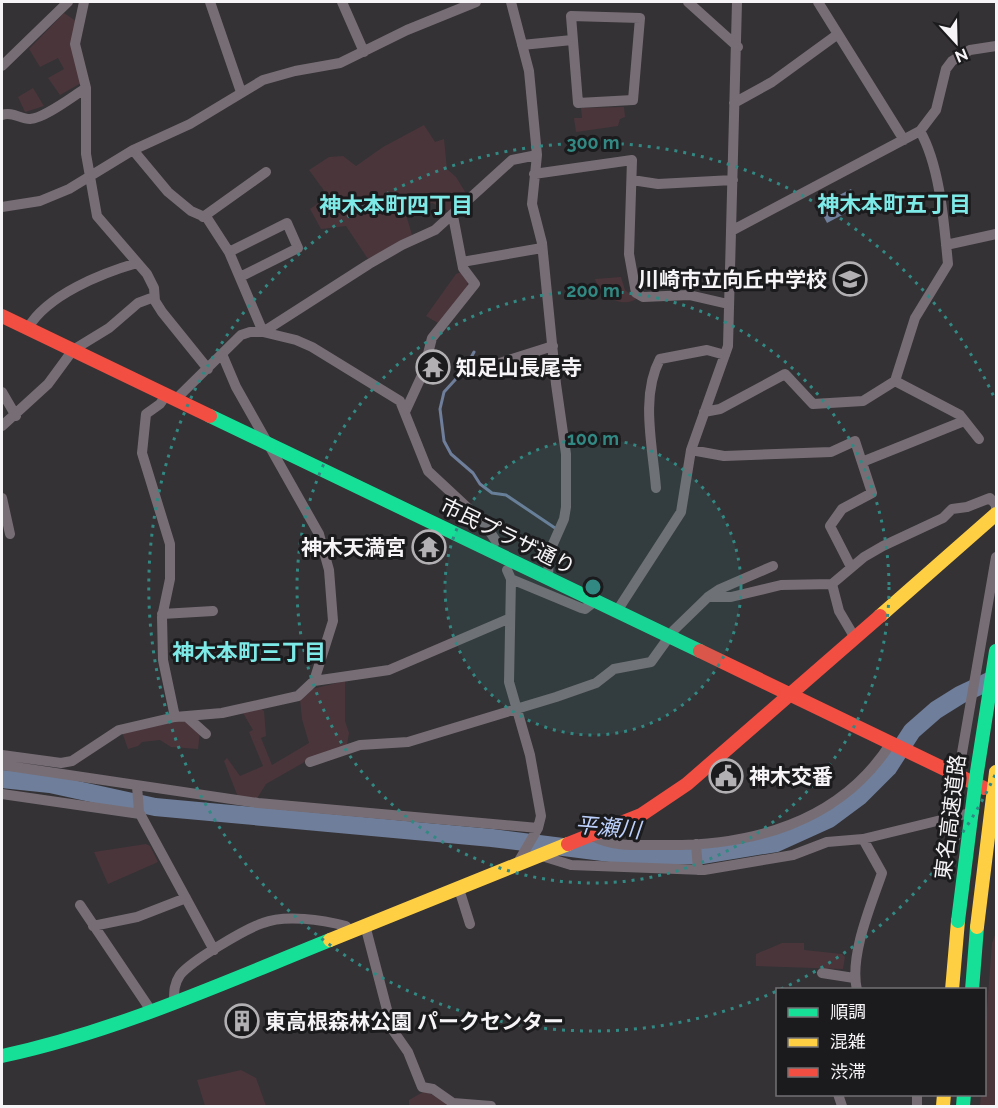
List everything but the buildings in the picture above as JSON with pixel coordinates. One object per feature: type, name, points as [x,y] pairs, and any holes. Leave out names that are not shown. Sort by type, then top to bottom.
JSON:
[{"type":"main road","name":"市民プラザ通り","points":[[2,316],[996,794]]},
{"type":"main road","points":[[2,1056],[58,1044],[174,1002],[641,815],[687,784],[996,514]]},
{"type":"main road","name":"東名高速道路","points":[[952,988],[976,778],[996,651]]},
{"type":"main road","name":"東名高速道路","points":[[972,988],[977,927],[996,772]]},
{"type":"street","points":[[2,66],[68,2]]},
{"type":"street","points":[[84,2],[75,44],[86,88],[88,178],[94,191],[97,216],[147,273],[154,288],[154,297],[162,312],[208,369]]},
{"type":"street","points":[[210,2],[241,92]]},
{"type":"street","points":[[342,2],[364,52]]},
{"type":"street","points":[[511,2],[529,71],[537,155],[532,204],[542,248],[556,392],[566,454],[567,493],[564,519],[549,553],[548,578]]},
{"type":"street","points":[[688,2],[738,47]]},
{"type":"street","points":[[617,611],[681,512],[691,450],[728,346],[734,103],[738,47],[737,2]]},
{"type":"street","points":[[818,2],[904,140]]},
{"type":"street","points":[[2,207],[40,201],[88,178],[133,150],[190,124],[263,80],[295,70],[340,63],[407,30],[470,3]]},
{"type":"street","points":[[571,16],[640,18],[633,100],[578,103],[572,40],[571,16]]},
{"type":"street","points":[[734,103],[772,82],[838,34]]},
{"type":"street","points":[[522,45],[572,40]]},
{"type":"street","points":[[732,230],[920,131],[936,110],[946,69],[952,60],[970,50],[996,46]]},
{"type":"street","points":[[2,115],[10,113],[27,119],[38,117],[86,88]]},
{"type":"street","points":[[704,412],[720,408],[785,374],[813,404],[863,401],[895,381],[915,318],[948,264],[930,148],[920,131]]},
{"type":"street","points":[[133,150],[168,192],[190,211],[207,218],[229,252],[263,332]]},
{"type":"street","points":[[263,332],[369,264],[435,230],[453,216],[472,194],[512,159],[537,155]]},
{"type":"street","points":[[534,174],[632,160],[629,254],[636,293],[643,297],[689,295],[728,304]]},
{"type":"street","points":[[203,216],[266,172]]},
{"type":"street","points":[[632,180],[658,184],[733,180]]},
{"type":"street","points":[[405,412],[423,373],[432,338],[475,284],[463,268],[453,216]]},
{"type":"street","points":[[229,252],[287,223],[298,248],[240,277]]},
{"type":"street","points":[[946,245],[996,234]]},
{"type":"street","points":[[462,262],[542,248]]},
{"type":"street","points":[[28,328],[42,311],[66,293],[105,272],[137,263]]},
{"type":"street","points":[[2,426],[16,416],[48,384],[74,350],[110,328],[138,303],[154,297]]},
{"type":"street","points":[[206,734],[181,717],[164,660],[162,614],[170,579],[170,544],[142,453],[146,414],[208,369],[241,335],[263,332],[296,340],[312,347],[400,401],[428,471],[484,523],[496,541]]},
{"type":"street","points":[[471,372],[553,346]]},
{"type":"street","points":[[656,488],[650,410],[653,372],[660,359],[707,350],[725,355]]},
{"type":"street","points":[[2,755],[61,763],[72,761],[119,729],[181,717],[222,713],[298,696],[314,681],[333,621],[326,555],[319,534],[228,372],[222,354]]},
{"type":"street","points":[[895,381],[960,416],[979,439]]},
{"type":"street","points":[[2,393],[16,416]]},
{"type":"street","points":[[862,462],[964,421]]},
{"type":"street","points":[[691,450],[724,456],[831,452],[855,441],[872,493],[842,509],[830,526],[851,567]]},
{"type":"street","points":[[2,498],[10,534]]},
{"type":"street","points":[[708,597],[731,597],[782,585],[832,584],[851,567],[883,546],[944,518],[952,509],[967,507],[990,498],[996,505],[996,514]]},
{"type":"street","points":[[958,776],[996,557]]},
{"type":"street","points":[[310,762],[360,745],[408,742],[596,683],[614,669],[651,662],[685,618],[708,597],[720,589],[773,566]]},
{"type":"street","points":[[516,866],[538,828],[541,816],[537,788],[509,682],[509,574],[581,608],[585,609],[596,601]]},
{"type":"street","points":[[832,584],[838,611],[855,638]]},
{"type":"street","points":[[162,614],[213,611]]},
{"type":"street","points":[[314,681],[389,670],[508,619]]},
{"type":"street","points":[[593,836],[605,843],[696,846],[767,834],[814,815],[860,782],[892,744]]},
{"type":"street","points":[[2,765],[258,803],[538,828]]},
{"type":"street","points":[[138,787],[140,813],[214,950]]},
{"type":"street","points":[[2,794],[140,813]]},
{"type":"street","points":[[542,856],[571,865],[698,867],[793,855],[827,842],[862,839],[926,825],[996,804]]},
{"type":"street","points":[[857,988],[855,978],[865,925],[882,873],[862,839]]},
{"type":"street","points":[[696,846],[698,867]]},
{"type":"street","points":[[459,889],[470,924]]},
{"type":"street","points":[[93,926],[137,917],[186,898]]},
{"type":"street","points":[[80,905],[150,1009]]},
{"type":"street","points":[[174,1002],[173,987],[180,975],[214,950],[263,923],[282,919],[336,923],[346,926],[349,932]]},
{"type":"street","points":[[365,925],[392,1029],[408,1052],[422,1087],[433,1089],[453,1103],[491,1107]]},
{"type":"street","points":[[822,973],[855,978]]},
{"type":"shaded area","points":[[64,13],[76,21],[81,83],[60,95],[48,78],[64,69],[58,58],[40,67],[29,49]]},
{"type":"shaded area","points":[[33,88],[44,106],[25,112],[18,97]]},
{"type":"shaded area","points":[[624,107],[625,117],[620,119],[618,126],[576,132],[574,118],[582,118],[581,108]]},
{"type":"shaded area","points":[[424,125],[435,142],[444,139],[447,169],[456,177],[467,195],[449,211],[432,203],[405,211],[412,235],[368,259],[346,226],[321,229],[310,209],[328,196],[309,170],[329,157],[343,156],[356,166],[383,147]]},
{"type":"shaded area","points":[[461,272],[468,279],[467,288],[438,323],[426,316],[456,274]]},
{"type":"shaded area","points":[[621,277],[625,290],[636,299],[624,302],[612,299],[601,290],[595,279]]},
{"type":"shaded area","points":[[345,681],[345,721],[349,733],[347,745],[315,756],[266,784],[256,800],[238,797],[224,761],[227,758],[240,776],[263,766],[249,732],[253,730],[243,713],[261,709],[264,711],[266,736],[261,738],[272,765],[309,743],[302,719],[300,699],[312,689]]},
{"type":"shaded area","points":[[183,719],[200,732],[198,749],[171,747],[160,740],[142,742],[128,749],[122,732]]},
{"type":"shaded area","points":[[146,844],[150,846],[158,862],[108,884],[94,852]]},
{"type":"shaded area","points":[[996,932],[996,1106],[980,1106],[981,1096],[986,1096],[986,1021],[992,943]]},
{"type":"shaded area","points":[[782,943],[804,943],[804,950],[842,954],[845,957],[843,969],[756,966],[756,954]]},
{"type":"shaded area","points":[[241,1070],[256,1078],[266,1106],[205,1106],[197,1080]]},
{"type":"shaded area","points":[[423,1092],[453,1106],[409,1106],[409,1100]]},
{"type":"water","points":[[851,189],[859,206],[827,223],[818,206]]},
{"type":"waterway","points":[[474,352],[465,369],[444,392],[440,409],[444,441],[451,454],[473,473],[480,484],[492,493],[506,495],[555,528]]},
{"type":"waterway","name":"平瀬川","points":[[2,779],[50,784],[155,807],[492,838],[634,856],[702,855],[776,843],[829,819],[860,796],[888,768],[912,731],[936,710],[960,695],[996,678]]},
{"type":"traffic: fast","points":[[210,416],[700,651]]},
{"type":"traffic: fast","points":[[958,921],[976,778],[996,651]]},
{"type":"traffic: fast","points":[[972,988],[977,927]]},
{"type":"traffic: fast","points":[[2,1056],[86,1034],[127,1020],[330,940]]},
{"type":"traffic: fast","points":[[963,1106],[964,1096]]},
{"type":"traffic: slow","points":[[880,616],[996,514]]},
{"type":"traffic: slow","points":[[977,927],[996,772]]},
{"type":"traffic: slow","points":[[330,940],[568,844]]},
{"type":"traffic: slow","points":[[952,988],[958,921]]},
{"type":"traffic: slow","points":[[943,1106],[944,1096]]},
{"type":"traffic: jam","points":[[2,316],[210,416]]},
{"type":"traffic: jam","points":[[568,844],[641,815],[687,784],[880,616]]},
{"type":"traffic: jam","points":[[700,651],[984,788]]},
{"type":"place","name":"川崎市立向丘中学校","points":[[850,279]]},
{"type":"place","name":"知足山長尾寺","points":[[433,367]]},
{"type":"place","name":"神木天満宮","points":[[429,547]]},
{"type":"place","name":"神木交番","points":[[726,776]]},
{"type":"place","name":"東高根森林公園 パークセンター","points":[[242,1021]]},
{"type":"district","name":"神木本町五丁目","points":[[894,204]]},
{"type":"district","name":"神木本町四丁目","points":[[396,205]]},
{"type":"district","name":"神木本町三丁目","points":[[249,652]]}]
